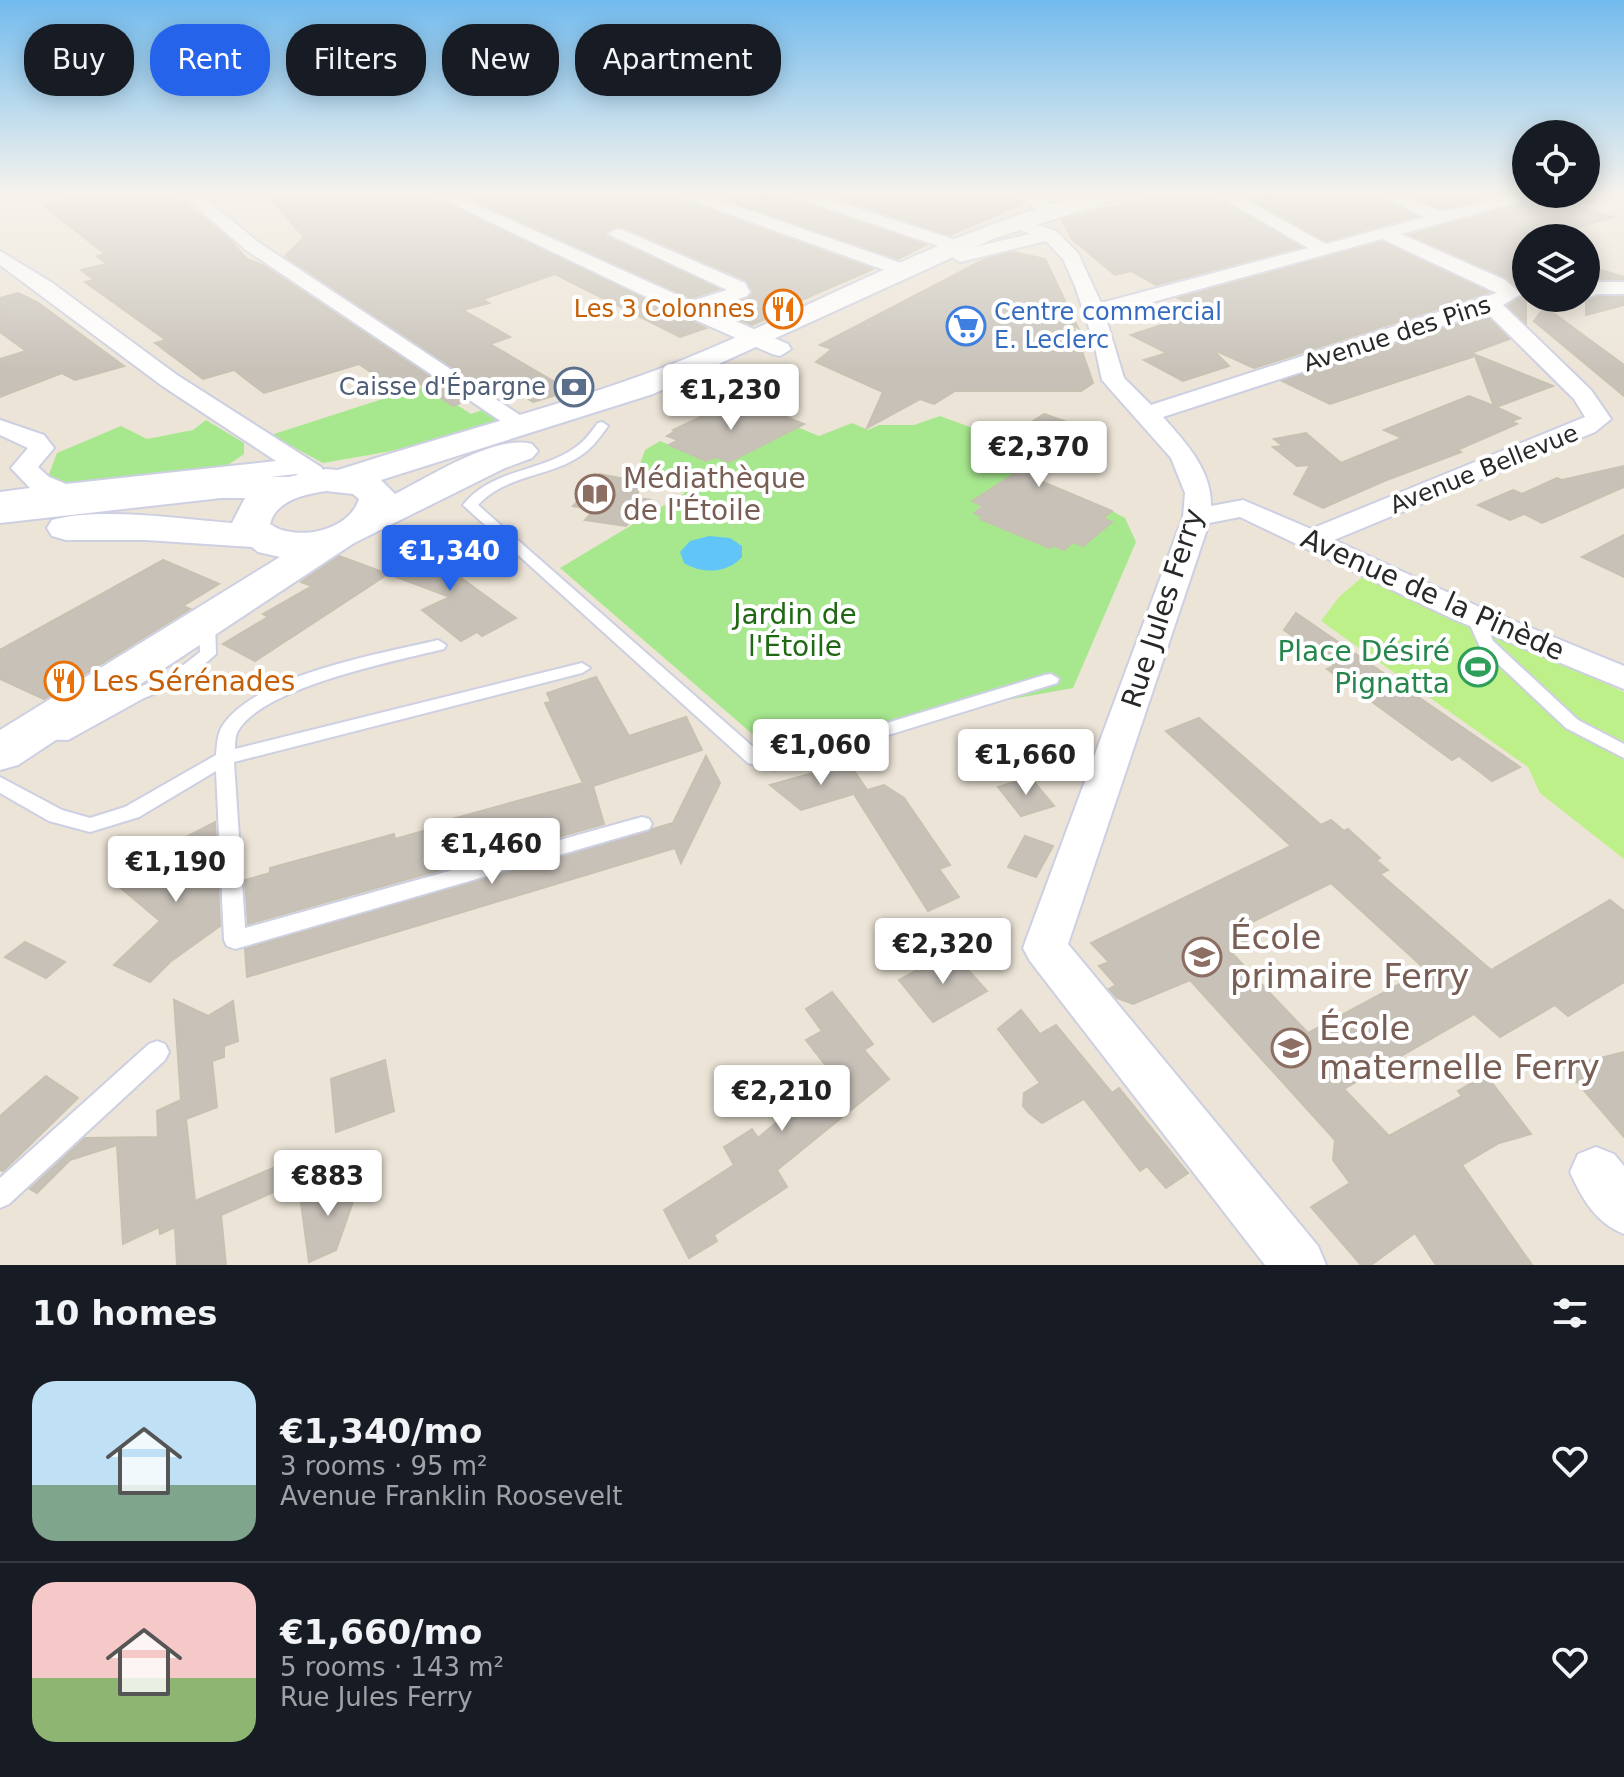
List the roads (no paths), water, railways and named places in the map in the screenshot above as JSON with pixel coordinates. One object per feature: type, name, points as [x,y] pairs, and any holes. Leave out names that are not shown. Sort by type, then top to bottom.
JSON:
[{"type":"main road","points":[[762,350],[900,269],[944,254]]},
{"type":"main road","points":[[15,743],[353,530],[492,460],[668,406],[720,366],[762,350],[948,254]]},
{"type":"main road","points":[[0,512],[216,481],[311,477],[411,457],[641,387],[686,367],[720,366]]},
{"type":"main road","points":[[0,533],[45,528],[146,528],[265,540],[294,546],[353,530],[377,511],[379,500],[374,491],[363,484],[311,477],[258,506],[251,517],[250,527],[265,540]]},
{"type":"main road","points":[[226,608],[265,540]]},
{"type":"street","points":[[264,254],[523,425]]},
{"type":"street","points":[[569,254],[687,309],[762,350]]},
{"type":"street","points":[[663,254],[738,287],[740,292],[687,309]]},
{"type":"street","points":[[858,254],[900,269]]},
{"type":"street","name":"Rue Jules Ferry","points":[[1065,254],[1085,286],[1105,343],[1113,380],[1183,456],[1198,493],[1197,517],[1045,948],[1299,1265]]},
{"type":"street","points":[[1092,312],[1309,254]]},
{"type":"street","name":"Avenue des Pins","points":[[1147,414],[1509,298],[1498,284],[1430,254]]},
{"type":"street","points":[[0,257],[44,286],[169,380],[253,434],[311,477]]},
{"type":"street","points":[[1600,288],[1624,288]]},
{"type":"street","name":"Avenue Bellevue","points":[[1509,298],[1583,395],[1611,420]]},
{"type":"street","name":"Avenue Bellevue","points":[[1311,539],[1586,427],[1611,420]]},
{"type":"street","points":[[0,427],[35,440],[41,448],[12,471],[63,493]]},
{"type":"street","points":[[0,500],[216,481],[252,450],[253,434]]},
{"type":"street","name":"Avenue de la Pinède","points":[[1183,456],[1243,508],[1474,616],[1624,678]]},
{"type":"street","points":[[1197,517],[1243,508]]},
{"type":"lane","points":[[720,366],[790,410]]},
{"type":"lane","points":[[602,426],[581,450],[553,464],[482,490],[470,505],[754,758],[775,764],[1051,679]]},
{"type":"lane","points":[[1474,616],[1486,643],[1572,724],[1624,752]]},
{"type":"lane","points":[[438,645],[302,682],[263,699],[229,729],[225,758],[235,940],[642,824]]},
{"type":"lane","points":[[0,784],[56,816],[90,825],[132,812],[225,758],[582,668]]},
{"type":"lane","points":[[0,1195],[157,1052]]},
{"type":"water","points":[[709,536],[730,538],[742,546],[742,557],[729,567],[714,570],[699,569],[684,563],[680,552],[690,541]]},
{"type":"place","name":"Les 3 Colonnes","points":[[783,309]]},
{"type":"place","name":"Centre commercial E. Leclerc","points":[[966,326]]},
{"type":"place","name":"Caisse d'Épargne","points":[[574,387]]},
{"type":"place","name":"Médiathèque de l'Étoile","points":[[595,494]]},
{"type":"place","name":"Place Désiré Pignatta","points":[[1478,667]]},
{"type":"place","name":"Les Sérénades","points":[[64,681]]},
{"type":"place","name":"École primaire Ferry","points":[[1202,957]]},
{"type":"place","name":"École maternelle Ferry","points":[[1291,1048]]},
{"type":"park label","name":"Jardin de l'Étoile","points":[[795,630]]}]
